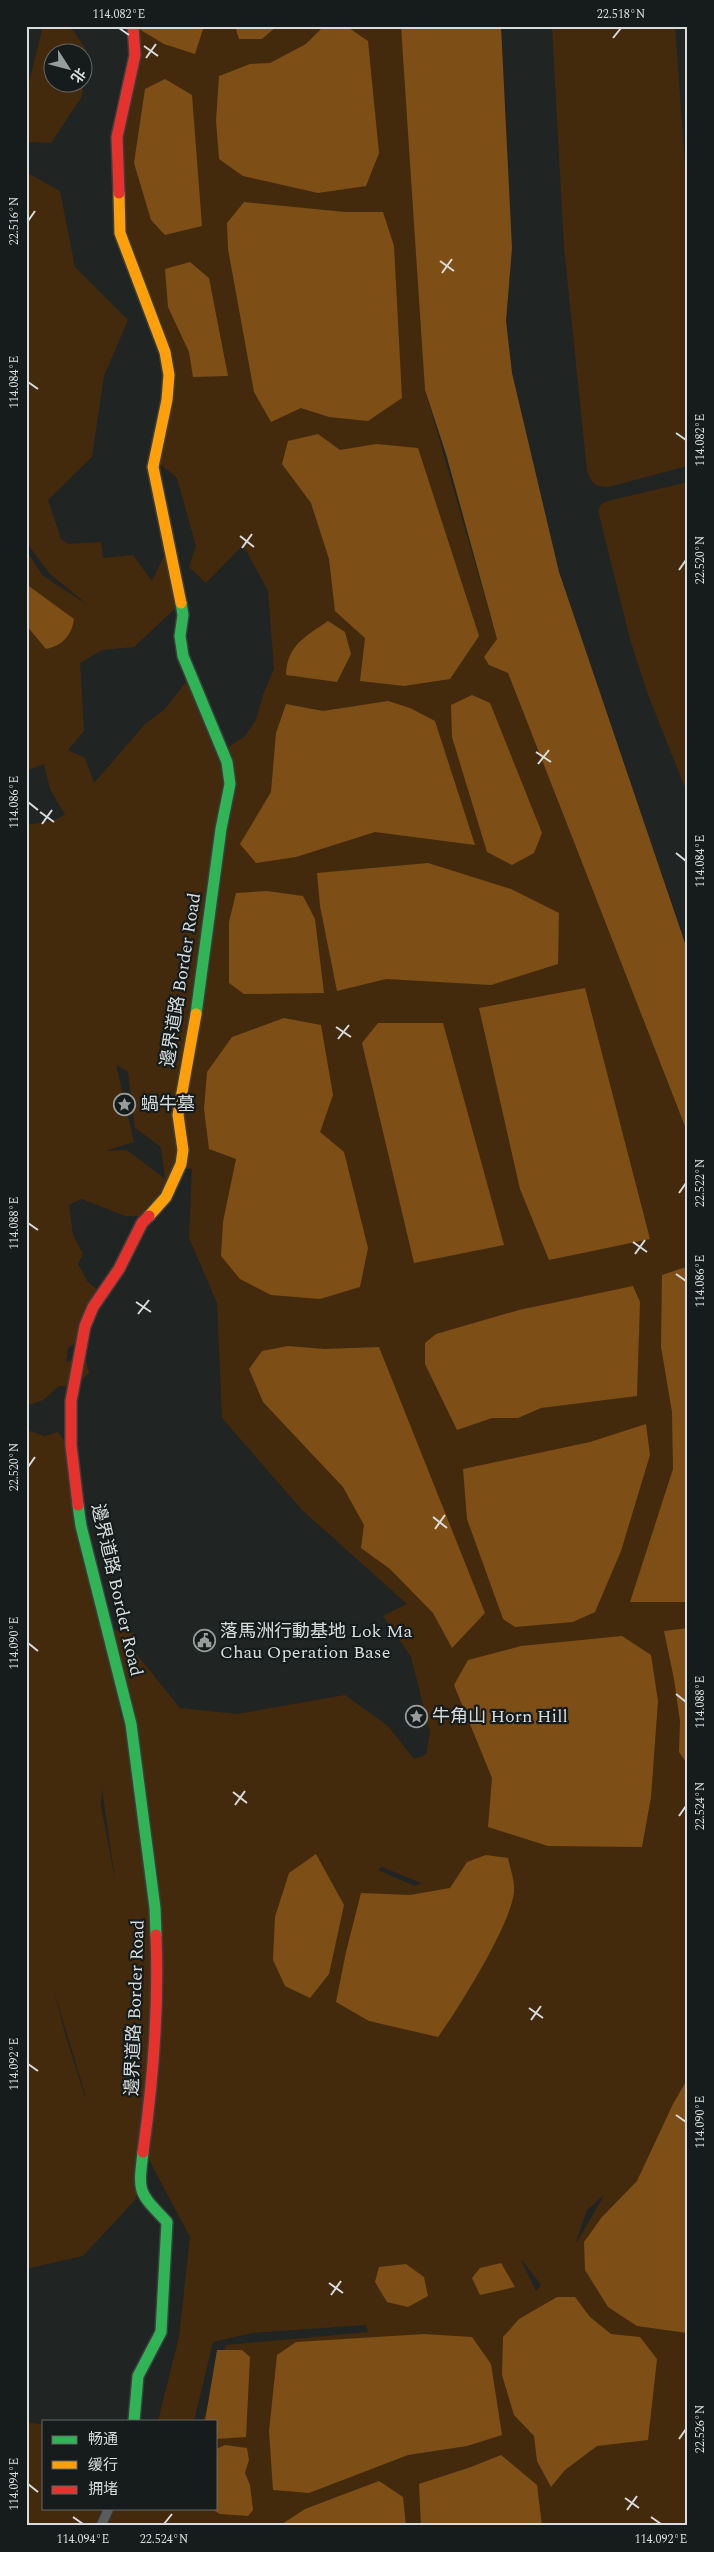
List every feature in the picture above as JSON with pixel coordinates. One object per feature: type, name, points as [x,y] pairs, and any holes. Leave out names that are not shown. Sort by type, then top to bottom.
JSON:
[{"type":"street","name":"邊界道路 Border Road","points":[[133,26],[135,55],[117,137],[120,233],[164,352],[169,375],[167,400],[153,468],[179,585],[183,615],[180,636],[183,656],[227,762],[230,784],[221,829],[203,975],[179,1105],[181,1164],[166,1197],[142,1223],[119,1269],[93,1307],[85,1326],[70,1401],[71,1445],[81,1526],[130,1720],[155,1908],[157,1964],[149,2110],[139,2186],[147,2201],[167,2222],[161,2332],[159,2340],[141,2369],[135,2383],[134,2420]]},
{"type":"street","points":[[100,2526],[108,2510]]},
{"type":"shaded area","points":[[43,26],[57,26],[73,30],[81,42],[42,42],[42,92],[82,92],[82,96],[51,143],[26,142],[26,94]]},
{"type":"shaded area","points":[[132,26],[406,26],[425,390],[497,639],[489,665],[508,673],[688,1134],[688,2526],[26,2526],[26,2422],[42,2425],[42,2510],[218,2510],[218,2420],[203,2420],[226,2345],[368,2332],[366,2325],[252,2333],[213,2342],[194,2420],[158,2420],[179,2337],[190,2237],[147,2156],[135,2200],[83,2256],[26,2269],[26,1430],[45,1436],[58,1432],[72,1451],[121,1717],[125,1723],[114,1630],[134,1633],[130,1646],[180,1708],[237,1714],[345,1695],[388,1726],[414,1759],[426,1755],[430,1732],[411,1657],[383,1616],[407,1604],[302,1510],[222,1418],[217,1303],[189,1238],[192,1169],[179,1168],[145,1216],[125,1216],[82,1199],[69,1205],[73,1235],[83,1254],[78,1264],[88,1282],[103,1294],[85,1337],[68,1348],[66,1362],[85,1356],[89,1373],[74,1387],[59,1386],[43,1400],[26,1406],[26,825],[55,820],[65,815],[50,789],[44,764],[26,771],[26,550],[43,576],[88,605],[50,574],[26,542],[26,172],[60,191],[75,267],[128,320],[104,376],[92,457],[48,500],[61,539],[69,544],[101,542],[103,558],[133,555],[152,581],[166,552],[181,603],[134,647],[102,650],[80,663],[84,731],[68,750],[85,758],[94,783],[145,724],[164,710],[187,681],[223,750],[244,737],[256,720],[264,692],[274,669],[268,591],[243,545],[206,583],[189,567],[196,546],[177,478],[154,459],[168,382],[119,222],[117,137]],"holes":[[[116,1065],[128,1072],[135,1128],[161,1147],[165,1179],[127,1150],[105,1151],[134,1142]],[[102,1789],[115,1879],[101,1806]],[[382,1867],[422,1883],[414,1886],[378,1870]],[[54,1991],[86,2097],[66,2037]],[[604,2195],[576,2242],[587,2210]],[[521,2260],[541,2285],[536,2291]]]},
{"type":"shaded area","points":[[140,26],[204,26],[195,54],[164,44],[139,29]]},
{"type":"shaded area","points":[[235,26],[277,26],[262,39],[239,39]]},
{"type":"shaded area","points":[[324,26],[349,28],[368,41],[379,153],[366,186],[318,193],[243,176],[219,159],[216,121],[219,76],[250,64],[270,63],[306,44]]},
{"type":"shaded area","points":[[401,26],[501,26],[512,248],[506,321],[512,373],[559,572],[688,952],[688,1134],[508,673],[489,665],[484,657],[497,639],[446,454],[425,390]]},
{"type":"shaded area","points":[[552,26],[675,26],[688,207],[688,466],[608,487],[594,484],[587,471],[564,247]]},
{"type":"shaded area","points":[[165,79],[192,95],[202,226],[165,235],[151,220],[134,163],[145,89]]},
{"type":"shaded area","points":[[244,202],[345,212],[383,212],[394,246],[402,398],[368,421],[329,417],[301,408],[271,422],[254,392],[228,249],[227,223]]},
{"type":"shaded area","points":[[190,262],[209,278],[228,376],[193,377],[189,352],[168,307],[165,269]]},
{"type":"shaded area","points":[[318,434],[340,450],[376,444],[418,448],[479,636],[450,679],[404,686],[360,681],[365,638],[335,611],[329,559],[311,503],[282,464],[288,441]]},
{"type":"shaded area","points":[[688,482],[688,795],[647,692],[630,639],[598,510],[602,503]]},
{"type":"shaded area","points":[[26,584],[74,619],[71,630],[65,639],[52,648],[46,649],[26,625]]},
{"type":"shaded area","points":[[328,621],[345,632],[351,654],[337,682],[286,675],[287,665],[294,649],[305,637]]},
{"type":"shaded area","points":[[472,695],[490,703],[542,833],[534,853],[512,865],[487,852],[452,737],[451,705]]},
{"type":"shaded area","points":[[388,701],[410,708],[435,721],[475,845],[375,832],[296,857],[256,863],[240,844],[271,792],[276,733],[286,704],[323,711]]},
{"type":"shaded area","points":[[428,863],[511,889],[559,913],[558,964],[491,985],[386,979],[337,991],[320,906],[317,873]]},
{"type":"shaded area","points":[[267,891],[303,896],[315,919],[324,993],[244,994],[229,983],[229,922],[236,893]]},
{"type":"shaded area","points":[[585,988],[650,1239],[549,1260],[520,1189],[479,1008]]},
{"type":"shaded area","points":[[284,1018],[321,1025],[333,1095],[320,1132],[344,1152],[368,1248],[360,1287],[320,1299],[271,1295],[240,1279],[221,1256],[223,1222],[236,1159],[209,1149],[204,1109],[207,1072],[232,1037]]},
{"type":"shaded area","points":[[378,1023],[443,1023],[504,1245],[414,1263],[362,1043]]},
{"type":"shaded area","points":[[683,1268],[688,1269],[688,1602],[630,1602],[673,1469],[672,1412],[661,1347],[662,1275]]},
{"type":"shaded area","points":[[633,1286],[640,1302],[637,1396],[541,1408],[518,1418],[492,1418],[457,1430],[425,1364],[425,1343],[436,1334],[519,1310]]},
{"type":"shaded area","points":[[288,1346],[324,1349],[379,1347],[485,1613],[452,1648],[433,1613],[390,1569],[361,1548],[364,1525],[343,1487],[263,1402],[249,1369],[262,1351]]},
{"type":"shaded area","points":[[646,1424],[650,1455],[621,1551],[595,1612],[573,1622],[515,1627],[503,1619],[467,1519],[463,1469],[590,1442]]},
{"type":"shaded area","points":[[688,1628],[688,1765],[679,1752],[680,1721],[664,1631]]},
{"type":"shaded area","points":[[622,1636],[651,1655],[658,1701],[651,1797],[642,1847],[548,1846],[488,1827],[492,1778],[454,1685],[468,1660],[521,1646]]},
{"type":"shaded area","points":[[316,1854],[344,1905],[329,1974],[310,1998],[285,1986],[273,1960],[275,1917],[289,1873]]},
{"type":"shaded area","points":[[486,1855],[508,1858],[514,1884],[512,1902],[506,1920],[484,1964],[438,2037],[369,2021],[336,2002],[361,1893],[410,1895],[450,1888],[467,1862]]},
{"type":"shaded area","points":[[688,2078],[687,2333],[637,2326],[608,2307],[585,2270],[584,2242],[602,2217],[637,2181],[673,2104]]},
{"type":"shaded area","points":[[501,2263],[515,2287],[480,2295],[472,2278],[480,2268]]},
{"type":"shaded area","points":[[406,2264],[424,2277],[428,2296],[408,2307],[387,2302],[375,2282],[379,2267]]},
{"type":"shaded area","points":[[557,2297],[575,2297],[590,2317],[611,2334],[640,2337],[657,2359],[648,2440],[597,2446],[565,2470],[551,2487],[537,2461],[534,2436],[514,2415],[502,2375],[503,2337],[519,2319]]},
{"type":"shaded area","points":[[424,2334],[472,2337],[491,2364],[502,2435],[467,2446],[408,2455],[309,2493],[273,2490],[269,2431],[277,2355],[296,2342]]},
{"type":"shaded area","points":[[217,2350],[242,2350],[250,2357],[246,2437],[218,2439],[218,2420],[205,2420]]},
{"type":"shaded area","points":[[225,2445],[247,2448],[249,2460],[245,2473],[250,2485],[253,2510],[248,2516],[220,2514],[213,2510],[218,2510],[218,2448]]},
{"type":"shaded area","points":[[501,2455],[537,2485],[542,2526],[421,2526],[419,2484]]},
{"type":"shaded area","points":[[379,2481],[403,2497],[406,2526],[279,2526],[305,2509]]},
{"type":"traffic: fast","points":[[181,603],[183,615],[180,636],[183,656],[227,762],[230,784],[221,829],[196,1014]]},
{"type":"traffic: fast","points":[[78,1505],[81,1526],[131,1724],[155,1908],[156,1935]]},
{"type":"traffic: fast","points":[[134,2420],[138,2376],[161,2332],[167,2222],[150,2204],[142,2191],[143,2152]]},
{"type":"traffic: slow","points":[[119,193],[120,233],[165,352],[169,375],[167,400],[153,467],[181,603]]},
{"type":"traffic: slow","points":[[149,1216],[166,1197],[181,1164],[183,1150],[178,1115],[196,1014]]},
{"type":"traffic: jam","points":[[119,193],[117,137],[135,55],[133,26]]},
{"type":"traffic: jam","points":[[78,1505],[71,1445],[71,1401],[85,1326],[93,1307],[119,1269],[142,1223],[149,1216]]},
{"type":"traffic: jam","points":[[143,2152],[154,2044],[157,1989],[156,1935]]},
{"type":"place","name":"蝸牛墓","points":[[125,1104]]},
{"type":"place","name":"落馬洲行動基地 Lok Ma Chau Operation Base","points":[[204,1641]]},
{"type":"place","name":"牛角山 Horn Hill","points":[[416,1716]]}]
